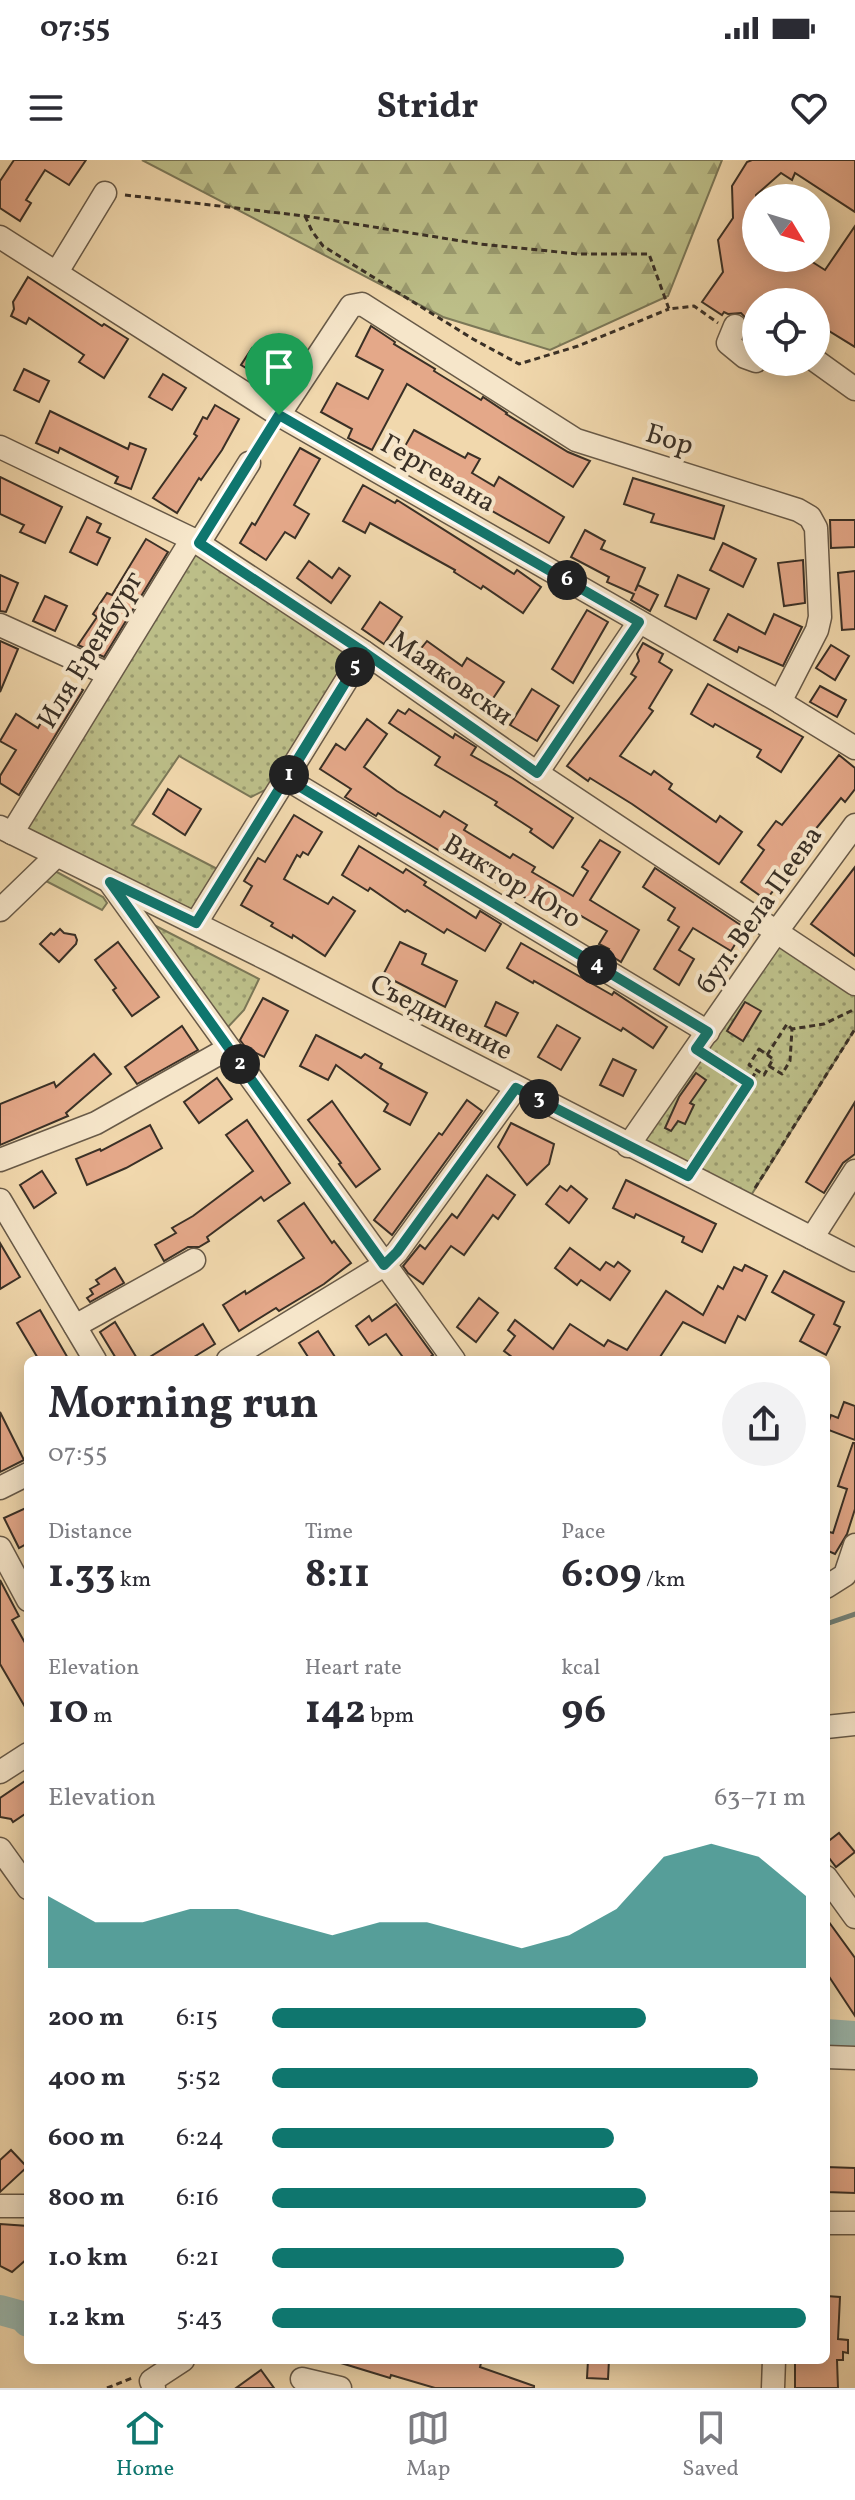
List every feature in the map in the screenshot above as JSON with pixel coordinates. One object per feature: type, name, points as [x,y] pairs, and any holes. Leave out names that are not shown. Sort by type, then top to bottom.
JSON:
[{"type":"street","points":[[57,272],[105,193]]},
{"type":"street","name":"Гергевана","points":[[0,237],[279,415],[855,748]]},
{"type":"street","name":"Бор","points":[[279,415],[351,306],[362,304],[576,440],[798,510],[810,517],[816,528],[820,617],[817,630],[780,702]]},
{"type":"street","points":[[733,329],[728,343],[742,355]]},
{"type":"street","points":[[830,371],[855,389]]},
{"type":"street","name":"Маяковски","points":[[0,447],[195,541],[855,984]]},
{"type":"street","name":"Иля Еренбург","points":[[6,830],[249,463]]},
{"type":"street","points":[[537,773],[639,622]]},
{"type":"street","points":[[0,625],[108,674]]},
{"type":"street","points":[[196,923],[364,652]]},
{"type":"street","name":"Виктор Юго","points":[[287,779],[702,1041]]},
{"type":"street","name":"бул. Вела Пеева","points":[[628,1146],[777,931],[855,825]]},
{"type":"street","name":"Съединение","points":[[6,830],[196,923],[855,1260]]},
{"type":"street","points":[[0,910],[56,856]]},
{"type":"street","points":[[110,882],[451,1356]]},
{"type":"street","points":[[0,1160],[96,1123],[229,1048]]},
{"type":"street","points":[[235,1356],[384,1265],[397,1252],[516,1088]]},
{"type":"street","points":[[812,1238],[855,1171]]},
{"type":"street","points":[[0,1200],[93,1356]]},
{"type":"street","points":[[75,1326],[194,1260]]},
{"type":"street","points":[[0,1488],[24,1476]]},
{"type":"street","points":[[838,1575],[855,1545]]},
{"type":"street","points":[[0,1548],[24,1593]]},
{"type":"street","points":[[830,1727],[855,1724]]},
{"type":"street","points":[[0,1772],[24,1757]]},
{"type":"street","points":[[0,1849],[24,1882]]},
{"type":"street","points":[[830,1883],[855,1917]]},
{"type":"street","points":[[830,2057],[855,2058]]},
{"type":"street","points":[[0,2206],[24,2206]]},
{"type":"street","points":[[830,2223],[855,2223]]},
{"type":"street","points":[[153,2384],[178,2364]]},
{"type":"street","points":[[773,2388],[774,2364]]},
{"type":"street","points":[[300,2376],[340,2388]]},
{"type":"path","points":[[105,193],[305,216],[508,247],[578,254],[649,254],[669,309]]},
{"type":"path","points":[[305,216],[323,246],[519,364],[578,346],[669,309],[694,306],[733,329]]},
{"type":"path","points":[[249,463],[279,415]]},
{"type":"path","points":[[792,1029],[824,1024],[855,1009]]},
{"type":"path","points":[[767,1055],[787,1024],[792,1029],[790,1061],[782,1074],[769,1066]]},
{"type":"path","points":[[745,1205],[855,1029]]},
{"type":"path","points":[[702,1041],[749,1083]]},
{"type":"path","points":[[759,1049],[767,1055],[773,1059],[764,1075],[749,1065],[759,1049]]},
{"type":"path","points":[[688,1176],[757,1070]]},
{"type":"path","points":[[107,2388],[136,2377],[153,2384]]},
{"type":"green space","points":[[142,160],[722,160],[668,296],[550,350],[443,317]]},
{"type":"green space","points":[[192,539],[364,652],[287,779],[251,797],[179,756],[132,825],[227,874],[196,923],[12,833]]},
{"type":"green space","points":[[55,871],[103,897],[107,903],[102,910],[44,880]]},
{"type":"green space","points":[[154,925],[259,979],[244,1010],[228,1027],[221,1023]]},
{"type":"green space","points":[[787,938],[855,984],[855,1029],[745,1205],[628,1146],[766,947]]},
{"type":"building","points":[[14,160],[86,160],[69,185],[45,170],[26,200],[31,203],[20,221],[0,208],[0,181]]},
{"type":"building","points":[[855,160],[855,212],[830,196],[830,184],[812,184],[795,173],[792,180],[781,173],[768,184],[742,184],[742,272],[830,272],[830,263],[855,226],[855,347],[830,332],[830,288],[742,288],[742,314],[724,312],[722,315],[702,302],[723,272],[718,240],[733,218],[732,186],[747,162]]},
{"type":"building","points":[[28,277],[102,326],[104,324],[128,339],[104,378],[79,362],[84,355],[29,318],[26,324],[11,316],[13,302]]},
{"type":"building","points":[[371,326],[481,400],[483,397],[568,452],[590,461],[573,487],[407,384],[372,450],[348,438],[352,429],[321,412],[337,383],[368,399],[383,370],[356,356]]},
{"type":"building","points":[[252,348],[271,360],[261,377],[241,365]]},
{"type":"building","points":[[24,369],[49,381],[39,402],[14,390]]},
{"type":"building","points":[[163,374],[186,388],[172,410],[149,397]]},
{"type":"building","points":[[215,405],[239,419],[222,450],[201,480],[199,478],[177,513],[153,498],[197,436],[194,434],[203,417],[207,419]]},
{"type":"building","points":[[50,411],[128,449],[130,443],[146,449],[131,489],[115,483],[118,477],[60,448],[58,453],[36,443]]},
{"type":"building","points":[[414,430],[465,458],[468,453],[480,459],[472,473],[494,486],[499,477],[564,517],[549,543],[399,457]]},
{"type":"building","points":[[300,448],[320,459],[294,505],[309,514],[295,538],[285,532],[266,560],[240,543],[252,523],[255,525]]},
{"type":"building","points":[[0,477],[62,507],[45,543],[20,532],[24,525],[0,514]]},
{"type":"building","points":[[633,478],[724,506],[714,539],[651,522],[654,514],[624,504]]},
{"type":"building","points":[[363,485],[395,503],[397,500],[514,574],[517,570],[541,587],[523,613],[483,586],[481,589],[455,570],[370,523],[365,533],[343,521]]},
{"type":"building","points":[[87,517],[101,524],[97,532],[110,538],[97,565],[70,552]]},
{"type":"building","points":[[830,520],[855,520],[855,547],[831,548]]},
{"type":"building","points":[[585,530],[605,541],[601,549],[645,568],[635,591],[638,585],[658,595],[650,611],[631,600],[634,594],[607,582],[609,577],[571,557]]},
{"type":"building","points":[[146,539],[168,552],[104,657],[78,645],[97,617],[93,614],[107,593],[112,595]]},
{"type":"building","points":[[723,543],[756,559],[743,587],[710,570]]},
{"type":"building","points":[[803,560],[805,603],[784,606],[778,563]]},
{"type":"building","points":[[309,561],[332,578],[339,568],[350,576],[331,603],[297,578]]},
{"type":"building","points":[[855,571],[855,629],[842,630],[838,573]]},
{"type":"building","points":[[0,575],[18,583],[6,612],[0,611]]},
{"type":"building","points":[[678,575],[709,589],[696,619],[665,606]]},
{"type":"building","points":[[45,596],[67,606],[55,631],[33,621]]},
{"type":"building","points":[[380,602],[402,617],[384,644],[362,629]]},
{"type":"building","points":[[587,610],[608,622],[573,683],[552,669]]},
{"type":"building","points":[[728,614],[765,634],[774,614],[802,627],[783,666],[739,647],[737,652],[714,640]]},
{"type":"building","points":[[0,641],[18,649],[0,692]]},
{"type":"building","points":[[427,641],[462,666],[467,658],[504,682],[486,709],[411,661]]},
{"type":"building","points":[[643,643],[663,654],[659,662],[672,670],[649,708],[653,711],[620,756],[651,775],[654,771],[672,784],[669,789],[716,822],[720,816],[742,832],[719,864],[632,804],[567,766],[636,677],[631,674],[639,661],[637,654]]},
{"type":"building","points":[[831,645],[849,656],[835,680],[816,668]]},
{"type":"building","points":[[65,680],[83,690],[19,795],[0,783],[0,776],[16,750],[0,741],[16,714],[38,728]]},
{"type":"building","points":[[708,684],[803,737],[781,772],[757,757],[761,750],[691,714]]},
{"type":"building","points":[[820,686],[846,700],[837,717],[810,702]]},
{"type":"building","points":[[532,689],[559,706],[537,741],[510,725]]},
{"type":"building","points":[[409,709],[453,738],[455,734],[476,747],[471,755],[573,818],[553,848],[530,832],[532,829],[495,805],[497,802],[435,765],[440,757],[389,723],[398,710],[405,714]]},
{"type":"building","points":[[367,719],[387,734],[364,767],[440,817],[444,811],[467,825],[464,830],[510,858],[513,854],[535,867],[532,872],[573,896],[588,871],[582,867],[600,840],[620,852],[590,900],[639,930],[621,962],[607,953],[609,949],[599,944],[607,931],[581,916],[575,927],[519,894],[517,896],[450,853],[448,856],[378,813],[376,816],[345,797],[351,789],[320,769],[336,744],[345,750]]},
{"type":"building","points":[[839,755],[855,768],[855,789],[845,802],[841,798],[805,842],[808,845],[766,900],[741,882],[764,850],[758,845],[776,821],[782,825]]},
{"type":"building","points":[[168,789],[201,809],[185,835],[153,814]]},
{"type":"building","points":[[294,815],[322,832],[308,855],[303,852],[300,857],[297,855],[284,879],[328,904],[333,897],[355,911],[325,956],[241,905],[252,886],[244,881],[258,858],[265,862]]},
{"type":"building","points":[[359,846],[403,873],[406,869],[426,882],[424,885],[476,918],[480,911],[501,924],[485,951],[447,929],[444,933],[370,888],[368,891],[342,875]]},
{"type":"building","points":[[855,867],[855,956],[811,924]]},
{"type":"building","points":[[655,868],[745,928],[731,951],[693,928],[679,950],[694,959],[679,985],[654,969],[679,927],[668,920],[675,908],[643,887]]},
{"type":"building","points":[[60,929],[75,935],[77,940],[59,962],[40,944]]},
{"type":"building","points":[[118,942],[159,997],[132,1016],[95,960]]},
{"type":"building","points":[[400,942],[426,954],[422,964],[457,981],[445,1007],[383,975]]},
{"type":"building","points":[[521,943],[612,995],[614,992],[667,1027],[653,1048],[623,1028],[621,1031],[507,968]]},
{"type":"building","points":[[263,998],[288,1011],[264,1057],[246,1048],[240,1040]]},
{"type":"building","points":[[496,1002],[518,1013],[506,1036],[485,1026]]},
{"type":"building","points":[[745,1002],[761,1011],[743,1041],[727,1031]]},
{"type":"building","points":[[557,1025],[580,1038],[561,1070],[538,1057]]},
{"type":"building","points":[[182,1026],[198,1050],[137,1084],[125,1067]]},
{"type":"building","points":[[316,1035],[361,1058],[365,1054],[382,1064],[380,1068],[427,1093],[410,1125],[384,1111],[388,1104],[336,1065],[328,1080],[300,1066]]},
{"type":"building","points":[[94,1054],[111,1074],[66,1113],[68,1116],[0,1145],[0,1104],[54,1082],[56,1087]]},
{"type":"building","points":[[613,1059],[636,1070],[623,1096],[600,1085]]},
{"type":"building","points":[[696,1073],[706,1080],[690,1103],[694,1105],[685,1124],[678,1121],[671,1131],[665,1128],[679,1097]]},
{"type":"building","points":[[217,1078],[232,1099],[199,1123],[184,1102]]},
{"type":"building","points":[[467,1100],[482,1111],[392,1235],[374,1220]]},
{"type":"building","points":[[332,1101],[380,1169],[356,1187],[308,1120]]},
{"type":"building","points":[[855,1102],[855,1154],[843,1163],[824,1193],[806,1182]]},
{"type":"building","points":[[247,1120],[290,1183],[264,1201],[261,1197],[207,1237],[209,1241],[199,1247],[188,1247],[164,1261],[155,1245],[176,1233],[172,1228],[253,1171],[226,1135]]},
{"type":"building","points":[[511,1123],[554,1144],[549,1164],[527,1185],[498,1147]]},
{"type":"building","points":[[150,1125],[162,1148],[87,1185],[76,1159],[101,1151]]},
{"type":"building","points":[[42,1171],[56,1193],[34,1208],[20,1185]]},
{"type":"building","points":[[487,1175],[515,1195],[498,1219],[493,1215],[464,1255],[451,1246],[423,1284],[403,1266],[420,1245],[425,1249],[452,1214],[457,1218]]},
{"type":"building","points":[[626,1180],[716,1224],[702,1252],[682,1242],[684,1237],[636,1214],[634,1218],[613,1208]]},
{"type":"building","points":[[560,1186],[567,1191],[571,1186],[587,1199],[569,1223],[546,1204]]},
{"type":"building","points":[[304,1203],[332,1243],[334,1241],[351,1263],[324,1284],[239,1331],[223,1305],[304,1258],[278,1221]]},
{"type":"building","points":[[0,1243],[20,1277],[0,1289]]},
{"type":"building","points":[[570,1248],[600,1270],[606,1262],[614,1267],[618,1262],[630,1271],[610,1300],[581,1280],[577,1285],[555,1268]]},
{"type":"building","points":[[745,1265],[767,1276],[745,1320],[738,1316],[725,1343],[683,1322],[661,1356],[511,1356],[504,1351],[515,1336],[508,1330],[515,1320],[553,1349],[570,1324],[604,1346],[608,1340],[627,1350],[666,1291],[703,1315],[718,1286],[723,1289],[734,1267],[742,1271]]},
{"type":"building","points":[[115,1268],[124,1283],[90,1302],[87,1298],[93,1294],[90,1289],[99,1284],[96,1280]]},
{"type":"building","points":[[784,1271],[844,1302],[834,1324],[840,1327],[826,1355],[800,1341],[814,1315],[772,1292]]},
{"type":"building","points":[[479,1298],[498,1313],[476,1342],[457,1327]]},
{"type":"building","points":[[396,1304],[433,1355],[402,1356],[386,1334],[369,1345],[356,1326],[369,1316],[372,1321]]},
{"type":"building","points":[[40,1310],[67,1356],[37,1356],[17,1323]]},
{"type":"building","points":[[115,1322],[136,1356],[115,1356],[100,1332]]},
{"type":"building","points":[[203,1324],[215,1344],[196,1356],[151,1356]]},
{"type":"building","points":[[318,1331],[334,1356],[307,1356],[299,1343]]},
{"type":"building","points":[[844,1402],[855,1406],[855,1440],[830,1431],[831,1415],[838,1418]]},
{"type":"building","points":[[0,1412],[24,1460],[0,1472]]},
{"type":"building","points":[[855,1443],[855,1509],[847,1534],[835,1554],[830,1552],[830,1532],[833,1533],[847,1489],[838,1486]]},
{"type":"building","points":[[24,1509],[24,1545],[19,1548],[4,1518]]},
{"type":"building","points":[[0,1580],[19,1616],[12,1620],[24,1641],[24,1705],[0,1664]]},
{"type":"building","points":[[24,1782],[24,1815],[13,1822],[0,1817],[0,1798]]},
{"type":"building","points":[[839,1833],[855,1852],[836,1867],[830,1859],[830,1840]]},
{"type":"building","points":[[830,1924],[855,1958],[855,2016],[830,1978]]},
{"type":"building","points":[[11,2150],[24,2164],[24,2170],[0,2192],[0,2160]]},
{"type":"building","points":[[830,2167],[855,2168],[855,2193],[830,2192]]},
{"type":"building","points":[[0,2224],[24,2226],[24,2262],[12,2272],[0,2266]]},
{"type":"building","points":[[830,2296],[840,2297],[838,2339],[848,2340],[848,2353],[843,2352],[843,2360],[837,2360],[838,2388],[795,2388],[795,2364],[830,2364]]},
{"type":"building","points":[[344,2364],[481,2364],[480,2367],[534,2388],[435,2388],[391,2375],[390,2378]]},
{"type":"building","points":[[588,2364],[609,2364],[608,2379],[587,2378]]},
{"type":"building","points":[[261,2370],[274,2388],[236,2388]]},
{"type":"waterway","points":[[830,1623],[855,1614]]},
{"type":"waterway","points":[[830,2034],[855,2036]]},
{"type":"waterway","points":[[0,2310],[24,2318]]},
{"type":"route","points":[[279,415],[199,543],[364,652],[196,923],[110,882],[384,1265],[397,1252],[516,1088],[688,1176],[749,1083],[696,1049],[708,1032],[287,779],[364,652],[537,773],[639,622],[279,415]]}]
